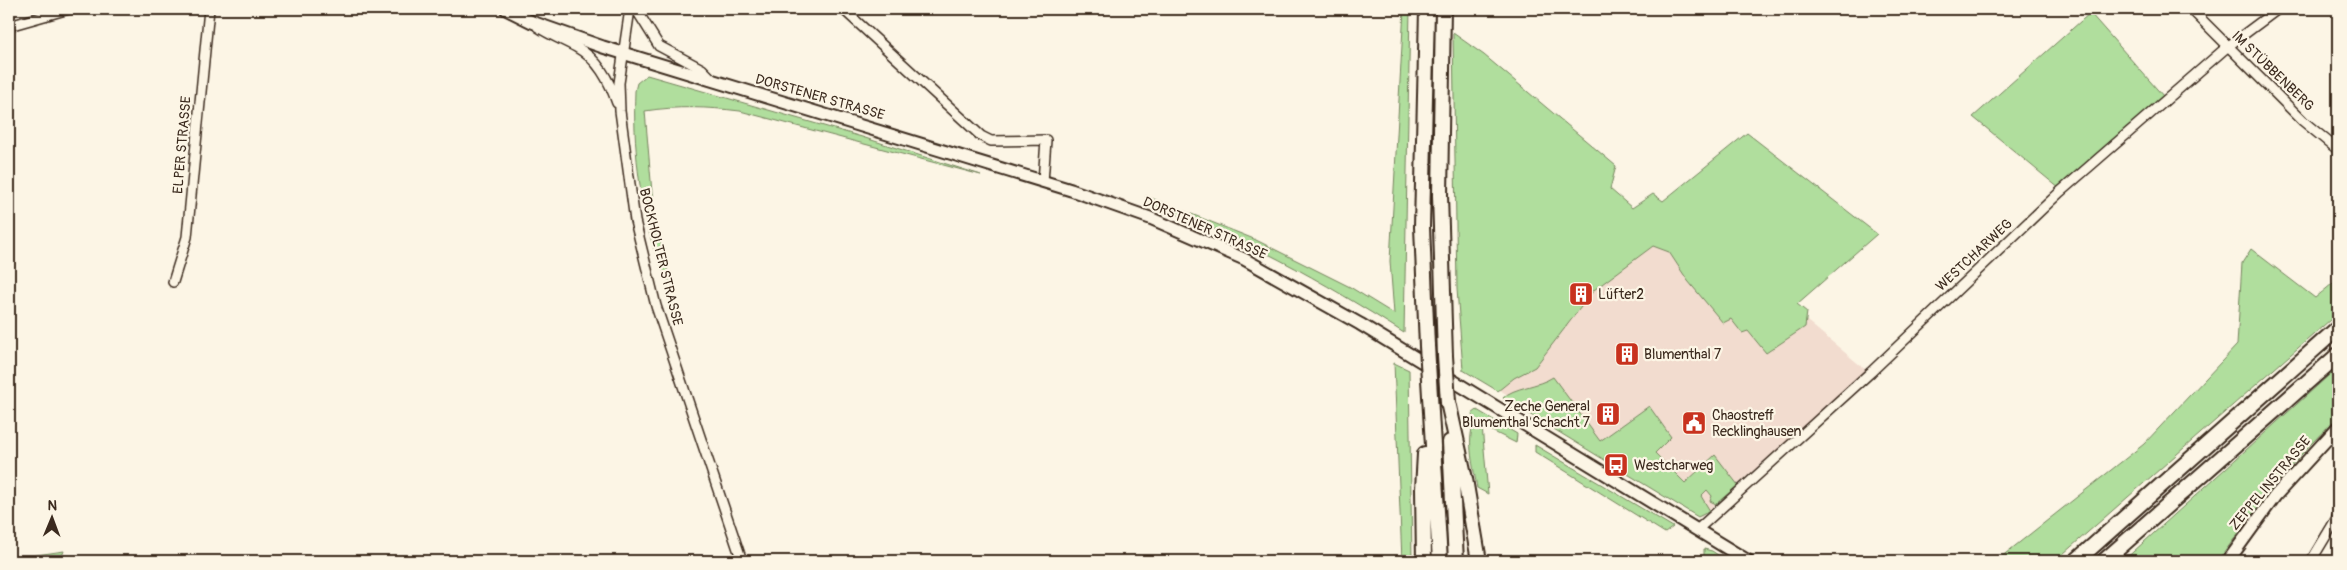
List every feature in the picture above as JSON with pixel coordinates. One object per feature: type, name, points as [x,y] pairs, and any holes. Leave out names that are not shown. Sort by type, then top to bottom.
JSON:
[{"type":"highway","points":[[1427,9],[1422,227],[1440,561]]},
{"type":"highway","points":[[1443,9],[1440,195],[1445,356],[1456,561]]},
{"type":"highway","points":[[2076,561],[2338,328]]},
{"type":"highway","points":[[2104,561],[2338,355]]},
{"type":"highway","points":[[1424,561],[1422,489],[1430,396]]},
{"type":"highway","points":[[1448,402],[1465,479],[1479,561]]},
{"type":"highway","points":[[2069,561],[2091,548]]},
{"type":"main road","name":"DORSTENER STRASSE","points":[[506,9],[532,22],[624,53],[886,132],[1150,218],[1244,259],[1360,324],[1748,561]]},
{"type":"main road","name":"ZEPPELINSTRASSE","points":[[2228,561],[2275,496],[2338,427]]},
{"type":"street","points":[[9,26],[69,9]]},
{"type":"street","name":"ELPER STRASSE","points":[[173,282],[187,237],[209,9]]},
{"type":"street","name":"BOCKHOLTER STRASSE","points":[[630,9],[620,83],[620,111],[635,221],[656,306],[742,561]]},
{"type":"street","points":[[636,9],[660,46],[702,69],[714,81]]},
{"type":"street","points":[[843,9],[981,136],[991,141],[1046,140],[1043,182]]},
{"type":"street","name":"IM STÜBBENBERG","points":[[2191,9],[2303,121],[2338,150]]},
{"type":"street","name":"WESTCHARWEG","points":[[1697,530],[1871,372],[2060,192],[2228,46],[2278,9]]},
{"type":"street","points":[[532,22],[547,34],[578,48],[598,64],[610,83],[620,111]]},
{"type":"street","points":[[2311,561],[2338,516]]},
{"type":"shaded area","name":"Zeche General Blumenthal Schacht 7","points":[[1663,201],[1867,371],[1701,517],[1476,375]]},
{"type":"green space","points":[[1404,9],[1410,9],[1404,333],[1312,277],[1246,243],[1179,215],[1146,205],[1146,196],[1254,239],[1350,287],[1394,314],[1390,261]]},
{"type":"green space","points":[[2090,13],[2164,97],[2060,189],[1973,117]]},
{"type":"green space","points":[[1453,33],[1484,55],[1616,166],[1610,189],[1632,208],[1653,194],[1663,201],[1747,133],[1877,234],[1797,304],[1807,312],[1805,327],[1766,353],[1748,331],[1742,333],[1731,319],[1723,323],[1688,281],[1669,252],[1653,246],[1594,290],[1535,367],[1514,378],[1498,391],[1463,370],[1457,289]]},
{"type":"green space","points":[[647,75],[862,137],[981,175],[740,111],[669,108],[645,111],[654,216],[673,292],[654,249],[644,211],[638,171],[635,91],[637,83]]},
{"type":"green space","points":[[2251,249],[2315,298],[2338,279],[2338,313],[2055,561],[1996,561],[2144,444],[2237,345],[2242,263]]},
{"type":"green space","points":[[1394,363],[1409,370],[1412,561],[1402,561]]},
{"type":"green space","points":[[2338,367],[2338,417],[2305,450],[2260,504],[2218,561],[2123,561]]},
{"type":"green space","points":[[1553,377],[1600,441],[1649,406],[1671,437],[1655,453],[1685,483],[1715,455],[1738,485],[1716,504],[1710,501],[1712,496],[1707,490],[1701,496],[1710,511],[1698,517],[1503,398],[1513,391]]},
{"type":"green space","points":[[1477,410],[1517,434],[1516,443],[1482,426],[1488,494],[1477,488],[1471,455],[1471,438],[1474,423],[1481,425],[1475,421],[1472,414]]},
{"type":"green space","points":[[1535,445],[1673,527],[1665,533],[1535,452]]},
{"type":"green space","points":[[1704,549],[1712,551],[1727,561],[1710,561],[1704,557]]},
{"type":"green space","points":[[64,551],[60,561],[9,561],[9,559]]},
{"type":"place","name":"Lüfter2","points":[[1581,294]]},
{"type":"place","name":"Blumenthal 7","points":[[1627,354]]},
{"type":"place","name":"Zeche General Blumenthal Schacht 7","points":[[1608,414]]},
{"type":"place","name":"Chaostreff Recklinghausen","points":[[1694,423]]},
{"type":"place","name":"Westcharweg","points":[[1616,465]]}]
